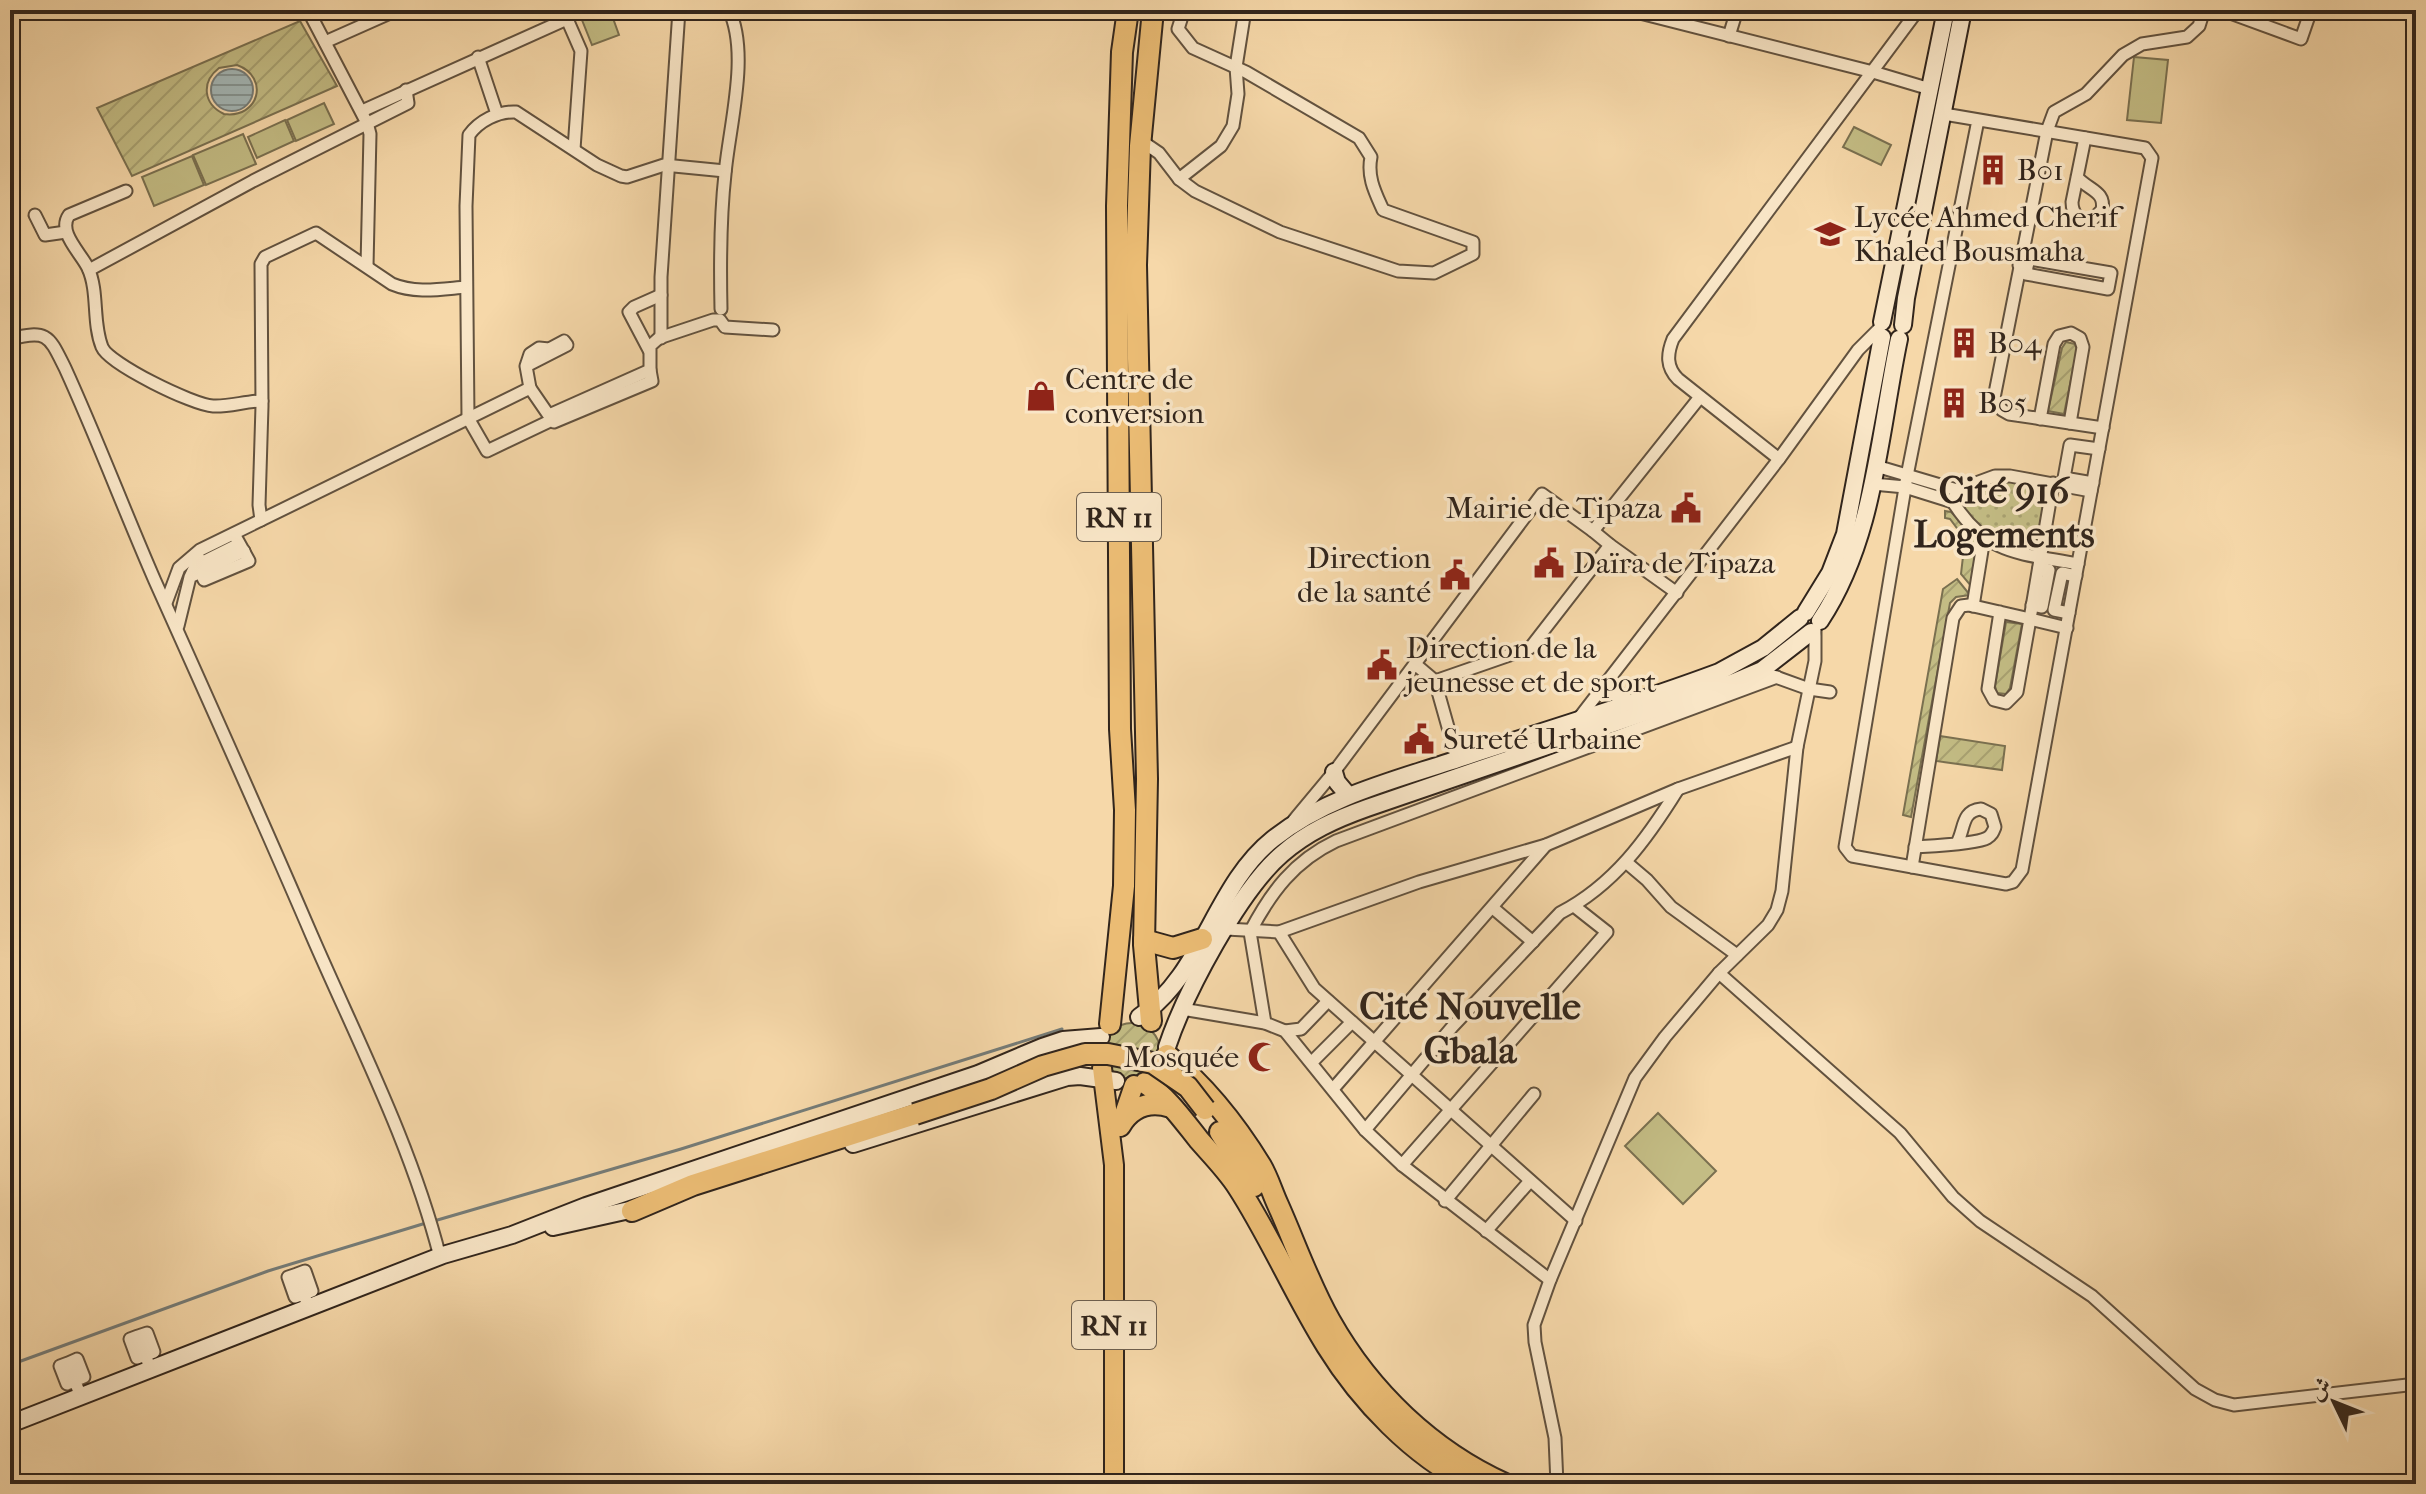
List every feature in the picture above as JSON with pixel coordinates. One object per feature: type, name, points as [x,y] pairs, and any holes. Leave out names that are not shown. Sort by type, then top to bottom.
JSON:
[{"type":"highway","name":"RN 11","points":[[1105,1030],[1124,886],[1117,206],[1122,52],[1128,10]]},
{"type":"highway","name":"RN 11","points":[[1146,1016],[1147,779],[1136,265],[1140,140],[1153,10]]},
{"type":"highway","points":[[1144,940],[1173,948],[1202,939]]},
{"type":"highway","points":[[1167,1051],[1209,1095],[1261,1167],[1330,1320],[1354,1360],[1377,1388],[1441,1447],[1474,1469],[1505,1484]]},
{"type":"highway","points":[[632,1211],[681,1189],[991,1089],[1043,1066],[1085,1054],[1108,1054],[1153,1063],[1188,1087],[1297,1248]]},
{"type":"highway","points":[[1140,1084],[1171,1107],[1237,1184],[1326,1344],[1365,1397],[1411,1442],[1438,1464],[1471,1484]]},
{"type":"highway","points":[[1120,1126],[1137,1108],[1154,1103],[1171,1107]]},
{"type":"highway","points":[[692,1172],[795,1151]]},
{"type":"highway","points":[[1254,1186],[1271,1225],[1282,1263]]},
{"type":"main road","points":[[10,1424],[78,1389],[307,1301],[512,1235],[586,1206],[961,1079],[1063,1040],[1105,1030],[1127,1016],[1146,1016],[1169,989],[1242,873],[1268,843],[1288,827],[1348,795],[1694,681],[1744,660],[1777,638],[1810,623],[1845,534],[1889,330],[1946,10]]},
{"type":"main road","points":[[1120,1126],[1140,1084],[1157,1075],[1182,1009],[1226,929],[1251,889],[1270,866],[1298,841],[1325,824],[1734,682],[1770,674],[1844,581],[1873,484],[1889,330],[1906,298],[1963,10]]},
{"type":"main road","points":[[1606,685],[1628,703]]},
{"type":"main road","points":[[1334,772],[1340,787],[1348,795]]},
{"type":"main road","name":"RN 11","points":[[1146,1016],[1162,1032],[1167,1051]]},
{"type":"main road","name":"RN 11","points":[[1105,1030],[1098,1056],[1107,1076],[1114,1165],[1114,1484]]},
{"type":"main road","points":[[512,1235],[632,1211],[1067,1077],[1107,1076],[1140,1084]]},
{"type":"main road","name":"RN 11","points":[[1114,1165],[1120,1126]]},
{"type":"street","points":[[308,10],[365,117],[370,134],[367,266]]},
{"type":"street","points":[[325,42],[397,10]]},
{"type":"street","points":[[661,338],[668,166],[679,10]]},
{"type":"street","points":[[729,10],[736,33],[737,75],[733,127],[725,171],[719,313],[725,327],[773,330]]},
{"type":"street","points":[[1140,140],[1159,153],[1179,179],[1195,191],[1280,232],[1398,271],[1434,273],[1473,254],[1473,242],[1383,210],[1371,182],[1371,157],[1359,138],[1236,67],[1193,48],[1178,29],[1184,10]]},
{"type":"street","points":[[1179,179],[1221,146],[1233,126],[1238,94],[1236,67],[1245,10]]},
{"type":"street","points":[[1628,10],[1930,89]]},
{"type":"street","points":[[1729,36],[1737,10]]},
{"type":"street","points":[[1779,459],[1670,370],[1668,351],[1673,339],[1918,10]]},
{"type":"street","points":[[2103,428],[2011,415],[2002,410],[1994,398],[2023,266],[2047,131],[2054,112],[2091,89],[2123,55],[2142,44],[2187,37],[2199,26],[2204,10]]},
{"type":"street","points":[[2222,10],[2301,39],[2311,10]]},
{"type":"street","points":[[89,270],[365,117],[408,103],[406,90],[567,14],[581,51],[574,149]]},
{"type":"street","points":[[478,57],[497,114]]},
{"type":"street","points":[[550,417],[487,451],[468,418],[467,142],[473,130],[497,114],[510,111],[523,115],[597,165],[621,176],[668,166],[725,171]]},
{"type":"street","points":[[1944,114],[2145,148],[2152,158],[2077,570]]},
{"type":"street","points":[[1978,120],[1906,482],[1845,844],[1852,856],[2006,884],[2013,882],[2021,873],[2069,613],[2054,610],[2062,573],[2077,570]]},
{"type":"street","points":[[2077,177],[2085,138]]},
{"type":"street","points":[[126,191],[69,215],[65,222],[66,232],[89,270],[100,339],[107,354],[188,400],[214,406],[262,401]]},
{"type":"street","points":[[35,215],[45,235],[66,232]]},
{"type":"street","points":[[261,520],[262,261],[272,252],[316,233],[392,284],[405,289],[419,291],[466,287]]},
{"type":"street","points":[[2029,259],[2111,273],[2108,289],[2026,274],[2023,266],[2029,259]]},
{"type":"street","points":[[526,366],[530,388],[554,422],[652,381],[649,350],[629,312],[661,295]]},
{"type":"street","points":[[649,350],[653,341],[719,313]]},
{"type":"street","points":[[1579,719],[1779,459],[1858,350],[1889,330]]},
{"type":"street","points":[[10,339],[37,333],[50,338],[90,422],[166,603],[392,1112],[419,1182],[440,1257]]},
{"type":"street","points":[[2011,415],[2010,421],[2076,431],[2073,424],[2083,347],[2080,338],[2071,333],[2062,334],[2054,344],[2040,419]]},
{"type":"street","points":[[195,575],[239,543],[261,520],[530,388]]},
{"type":"street","points":[[1593,531],[1700,397]]},
{"type":"street","points":[[2092,487],[2064,478],[2070,445],[2099,449]]},
{"type":"street","points":[[1876,466],[1906,482],[1955,496],[1999,476],[2092,487]]},
{"type":"street","points":[[1873,484],[1906,482]]},
{"type":"street","points":[[2040,562],[2053,483]]},
{"type":"street","points":[[1288,827],[1334,772],[1542,494],[1677,593]]},
{"type":"street","points":[[1955,496],[1962,516],[1984,538],[2000,548],[2040,562],[2077,570]]},
{"type":"street","points":[[1973,606],[1984,538]]},
{"type":"street","points":[[166,603],[179,568],[210,545],[239,543]]},
{"type":"street","points":[[178,626],[199,558],[210,545]]},
{"type":"street","points":[[1435,681],[1530,648],[1610,545]]},
{"type":"street","points":[[2000,612],[1988,689],[1991,698],[2000,703],[2012,700],[2017,692],[2032,605],[2042,607],[2049,570],[2040,562]]},
{"type":"street","points":[[1912,867],[1953,618],[1961,606],[1973,606],[2067,628]]},
{"type":"street","points":[[1557,1484],[1555,1438],[1534,1325],[1635,1078],[1719,973],[1768,925],[1777,910],[1782,891],[1797,747],[1815,661],[1810,623]]},
{"type":"street","points":[[1415,664],[1435,681],[1457,759]]},
{"type":"street","points":[[1265,1023],[1250,932],[1280,883],[1321,848],[1770,674],[1809,689],[1830,692]]},
{"type":"street","points":[[1226,929],[1279,932],[1419,882],[1546,845],[1678,789],[1797,747]]},
{"type":"street","points":[[1365,1130],[1453,1026],[1560,913],[1574,906],[1627,863],[1648,837],[1678,789]]},
{"type":"street","points":[[1915,847],[1957,843]]},
{"type":"street","points":[[1333,1089],[1546,845]]},
{"type":"street","points":[[1627,863],[1671,907],[1737,955]]},
{"type":"street","points":[[1402,1165],[1607,932],[1574,906]]},
{"type":"street","points":[[1493,908],[1533,942]]},
{"type":"street","points":[[1279,932],[1314,988],[1576,1221]]},
{"type":"street","points":[[1719,973],[1900,1133],[1953,1197],[1980,1221],[2092,1296],[2205,1395],[2234,1405],[2416,1384]]},
{"type":"street","points":[[1285,1031],[1301,1029],[1328,1001]]},
{"type":"street","points":[[1182,1009],[1265,1023],[1285,1031],[1365,1130],[1402,1165],[1550,1280]]},
{"type":"street","points":[[1312,1062],[1352,1022]]},
{"type":"street","points":[[1445,1201],[1534,1094]]},
{"type":"street","points":[[1486,1231],[1530,1181]]},
{"type":"street","points":[[297,1274],[288,1277],[295,1297],[307,1301]]},
{"type":"street","points":[[138,1336],[130,1339],[137,1358],[148,1363]]},
{"type":"street","points":[[68,1363],[60,1366],[67,1384],[78,1389]]},
{"type":"shaded area","points":[[578,10],[610,10],[619,35],[592,45]]},
{"type":"shaded area","points":[[300,21],[337,86],[132,176],[97,108]],"holes":[[[237,65],[247,71],[257,87],[252,104],[236,114],[224,114],[217,110],[208,99],[207,92],[213,74],[219,68]]]},
{"type":"shaded area","points":[[2134,57],[2168,60],[2161,123],[2127,120]]},
{"type":"shaded area","points":[[232,69],[247,75],[253,90],[247,105],[232,111],[217,105],[211,90],[217,75]]},
{"type":"shaded area","points":[[324,103],[334,124],[296,141],[287,120]]},
{"type":"shaded area","points":[[285,120],[294,141],[257,158],[248,137]]},
{"type":"shaded area","points":[[1854,127],[1891,145],[1881,165],[1843,147]]},
{"type":"shaded area","points":[[243,134],[256,164],[206,185],[193,155]]},
{"type":"shaded area","points":[[192,156],[204,185],[154,206],[142,177]]},
{"type":"shaded area","points":[[2066,342],[2075,344],[2077,350],[2064,414],[2048,411]]},
{"type":"shaded area","points":[[1998,481],[2046,490],[2036,549],[2000,540],[1978,525],[1959,506],[1965,496]]},
{"type":"shaded area","points":[[1945,511],[1951,512],[1978,539],[1971,586],[1961,574],[1965,539],[1950,519],[1945,518]]},
{"type":"shaded area","points":[[1957,579],[1970,595],[1956,597],[1950,603],[1911,817],[1903,815],[1943,589]]},
{"type":"shaded area","points":[[2006,622],[2022,624],[2010,688],[2006,694],[1997,693],[1995,686]]},
{"type":"shaded area","points":[[1940,736],[2005,746],[2002,770],[1936,761]]},
{"type":"shaded area","points":[[1132,1023],[1152,1031],[1160,1051],[1152,1071],[1132,1079],[1112,1071],[1104,1051],[1112,1031]]},
{"type":"shaded area","points":[[1658,1113],[1716,1171],[1683,1204],[1625,1146]]},
{"type":"waterway","points":[[434,1221],[681,1149],[1062,1029]]},
{"type":"waterway","points":[[10,1365],[268,1271],[426,1223]]},
{"type":"place","name":"B01","points":[[1993,170]]},
{"type":"place","name":"Lycée Ahmed Cherif Khaled Bousmaha","points":[[1830,234]]},
{"type":"place","name":"B04","points":[[1964,343]]},
{"type":"place","name":"Centre de conversion","points":[[1041,396]]},
{"type":"place","name":"B05","points":[[1954,403]]},
{"type":"place","name":"Mairie de Tipaza","points":[[1686,508]]},
{"type":"place","name":"Daïra de Tipaza","points":[[1549,563]]},
{"type":"place","name":"Direction de la santé","points":[[1455,575]]},
{"type":"place","name":"Direction de la jeunesse et de sport","points":[[1382,665]]},
{"type":"place","name":"Sureté Urbaine","points":[[1419,739]]},
{"type":"place","name":"Mosquée","points":[[1263,1057]]},
{"type":"district","name":"Cité 916 Logements","points":[[2004,512]]},
{"type":"district","name":"Cité Nouvelle Gbala","points":[[1470,1028]]}]
